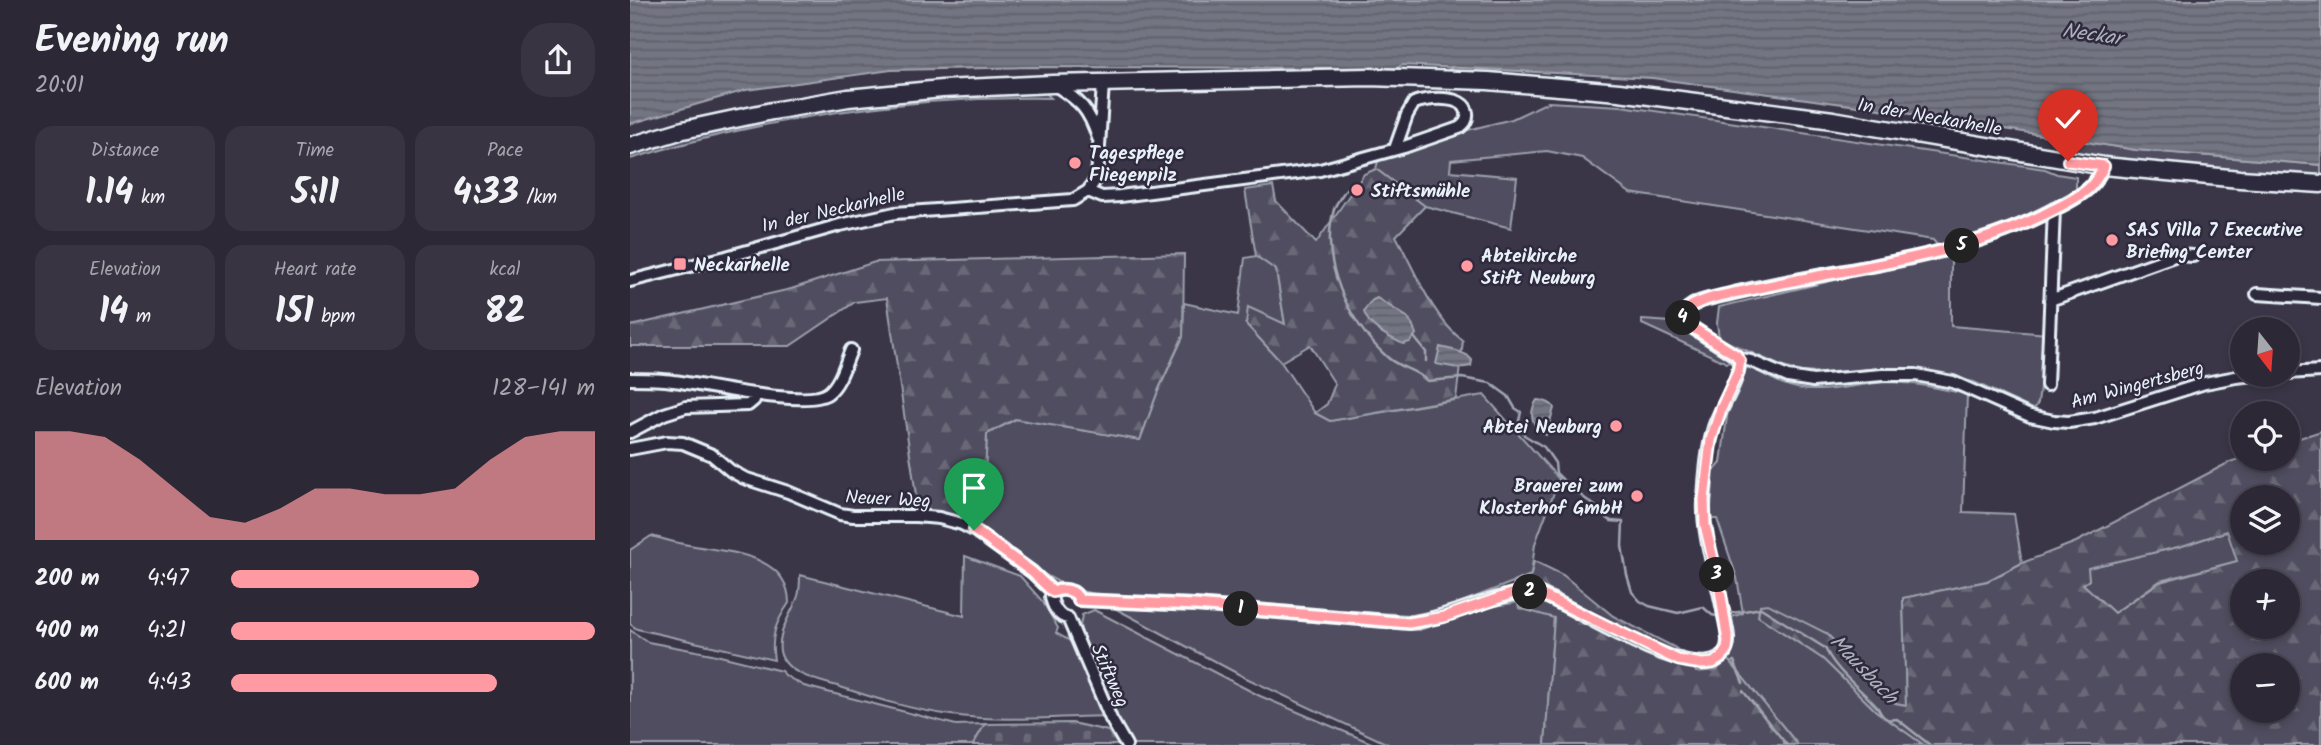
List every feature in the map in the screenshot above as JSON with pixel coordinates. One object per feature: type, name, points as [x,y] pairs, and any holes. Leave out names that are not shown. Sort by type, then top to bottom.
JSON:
[{"type":"main road","name":"In der Neckarhelle","points":[[630,146],[683,130],[772,111],[848,98],[942,89],[1369,76],[1533,84],[1619,92],[1820,118],[2104,166],[2321,184]]},
{"type":"street","points":[[1088,191],[1097,178],[1103,83]]},
{"type":"street","points":[[1052,84],[1087,110],[1100,144]]},
{"type":"street","name":"In der Neckarhelle","points":[[630,281],[883,215],[1066,201],[1088,191],[1102,197],[1120,196],[1294,175],[1334,167],[1395,149],[1459,128],[1466,122],[1466,110],[1460,102],[1417,101],[1406,115],[1395,149]]},
{"type":"street","points":[[1079,600],[1195,605],[1409,623],[1444,617],[1511,594],[1536,592],[1665,655],[1689,663],[1713,663],[1724,655],[1728,641],[1719,584],[1705,525],[1704,500],[1711,440],[1718,416],[1738,372],[1739,358],[1686,323],[1683,315],[1685,309],[1696,303],[1742,291],[1901,260],[1980,241],[2011,230],[2054,209],[2090,187],[2104,166]]},
{"type":"street","points":[[2047,385],[2054,209]]},
{"type":"street","points":[[2050,300],[2177,255],[2193,256]]},
{"type":"street","points":[[2257,294],[2321,298]]},
{"type":"street","points":[[630,379],[675,381],[755,394],[822,397],[834,388],[851,350]]},
{"type":"street","name":"Am Wingertsberg","points":[[1739,358],[1801,380],[1903,373],[1941,379],[1968,387],[2030,416],[2060,422],[2095,418],[2230,378]]},
{"type":"street","points":[[2300,372],[2321,371]]},
{"type":"street","points":[[630,432],[664,414],[685,407],[748,405],[754,400],[755,394]]},
{"type":"street","name":"Neuer Weg","points":[[630,449],[667,442],[683,443],[712,455],[744,478],[788,492],[840,514],[916,516],[962,524],[1032,572],[1053,592]]},
{"type":"street","points":[[1053,592],[1068,591],[1076,594],[1079,600],[1075,613],[1068,618]]},
{"type":"street","name":"Stiftweg","points":[[1053,592],[1051,598],[1055,608],[1060,615],[1068,618],[1111,719],[1126,745]]},
{"type":"green space","points":[[984,93],[1046,93],[1051,98],[943,101],[838,112],[734,131],[630,159],[630,154],[731,125],[861,103]]},
{"type":"green space","points":[[1548,102],[1621,106],[2045,169],[2076,177],[2076,190],[1994,231],[1938,246],[1933,240],[1630,193],[1582,158],[1547,151],[1451,160],[1450,171],[1517,177],[1511,228],[1425,206],[1376,169],[1378,161],[1460,132],[1512,119]]},
{"type":"green space","points":[[2064,138],[2136,150],[2321,165],[2321,175],[2191,167],[2061,152]]},
{"type":"green space","points":[[1376,169],[1425,206],[1396,236],[1433,306],[1463,341],[1456,399],[1330,421],[1315,413],[1327,404],[1335,384],[1310,345],[1281,362],[1246,324],[1248,307],[1285,324],[1276,270],[1256,256],[1245,190],[1273,186],[1276,201],[1316,243],[1364,174]]},
{"type":"green space","points":[[1951,253],[1951,326],[2047,334],[2038,403],[2034,410],[1974,382],[1911,369],[1801,372],[1783,367],[1719,338],[1719,307]]},
{"type":"green space","points":[[1184,254],[1183,336],[1140,440],[1015,419],[987,434],[984,493],[976,525],[954,516],[918,509],[887,298],[855,302],[790,346],[630,346],[630,326],[791,289],[875,262]]},
{"type":"green space","points":[[1256,256],[1276,270],[1285,325],[1246,324],[1281,362],[1315,413],[1330,421],[1484,395],[1559,479],[1535,544],[1531,575],[1444,609],[1411,615],[1100,595],[1082,591],[1049,577],[976,525],[984,493],[987,434],[1016,419],[1140,440],[1158,391],[1183,337],[1184,303],[1238,315],[1245,258]]},
{"type":"green space","points":[[1642,320],[1672,322],[1704,338],[1731,362],[1727,363],[1642,324]]},
{"type":"green space","points":[[1747,365],[1780,383],[1808,390],[1887,382],[1917,384],[1967,394],[1963,512],[2014,514],[2022,563],[1987,581],[1903,598],[1906,705],[1895,703],[1826,633],[1758,616],[1823,659],[1876,711],[1924,745],[1798,745],[1727,658],[1735,642],[1732,617],[1743,613],[1737,578],[1717,519],[1710,519],[1714,471],[1721,463],[1728,409]]},
{"type":"green space","points":[[2321,431],[2321,745],[1924,745],[1876,711],[1823,659],[1758,616],[1760,605],[1768,604],[1826,633],[1895,703],[1906,705],[1903,598],[1988,581],[2022,563],[2076,542],[2230,462],[2230,471],[2300,471],[2300,438]]},
{"type":"green space","points":[[2228,531],[2230,555],[2236,555],[2238,561],[2160,581],[2114,613],[2083,584],[2089,580],[2087,568],[2182,546]]},
{"type":"green space","points":[[651,536],[736,553],[767,565],[778,574],[786,586],[789,603],[775,630],[774,660],[637,629],[630,624],[630,550]]},
{"type":"green space","points":[[965,556],[1020,576],[1043,602],[1058,628],[1056,633],[1077,645],[1107,716],[1009,719],[936,713],[812,679],[795,671],[783,659],[780,651],[781,637],[798,596],[800,575],[964,616]]},
{"type":"green space","points":[[1534,561],[1563,575],[1613,616],[1674,647],[1686,656],[1696,672],[1717,670],[1727,658],[1798,745],[1545,745],[1554,618],[1519,608],[1513,583],[1531,575]]},
{"type":"green space","points":[[1519,602],[1519,608],[1554,617],[1545,745],[1390,745],[1244,677],[1105,603],[1419,630],[1495,606]]},
{"type":"green space","points":[[1094,610],[1260,696],[1376,745],[1131,745],[1118,725],[1080,626],[1082,615]]},
{"type":"green space","points":[[630,630],[648,642],[781,671],[804,686],[956,725],[985,724],[973,745],[630,745]]},
{"type":"green space","points":[[1072,723],[1108,731],[1118,745],[973,745],[985,724]]},
{"type":"water","name":"Neckar","points":[[630,0],[2321,0],[2321,165],[2136,150],[1879,109],[1652,78],[1402,65],[1397,68],[1032,67],[891,70],[746,90],[630,124]]},
{"type":"water","points":[[1377,298],[1407,317],[1416,334],[1410,342],[1403,344],[1370,323],[1364,312]]},
{"type":"water","points":[[1440,347],[1467,355],[1472,360],[1471,366],[1458,368],[1436,364]]},
{"type":"water","points":[[1537,400],[1547,402],[1554,408],[1546,435],[1537,429],[1533,420]]},
{"type":"waterway","name":"Mausbach","points":[[1449,70],[1452,67]]},
{"type":"waterway","name":"Mausbach","points":[[1348,186],[1334,209],[1330,249],[1340,289],[1349,308],[1372,342],[1396,364],[1417,373],[1427,381],[1462,378],[1490,383],[1508,396],[1515,408],[1521,412],[1518,425],[1523,427],[1524,435],[1544,447],[1555,463],[1556,473],[1611,521],[1623,522],[1622,546],[1627,575],[1632,592],[1640,601],[1678,613],[1703,607],[1716,616]]},
{"type":"waterway","points":[[1414,337],[1426,352],[1426,361]]},
{"type":"waterway","name":"Mausbach","points":[[1733,613],[1761,608],[1825,648],[1836,665],[1877,707],[1883,717],[1897,719],[1930,745]]},
{"type":"waterway","points":[[1734,661],[1743,683]]},
{"type":"waterway","points":[[1743,691],[1787,745]]},
{"type":"place","name":"Tagespflege Fliegenpilz","points":[[1075,163]]},
{"type":"place","name":"Stiftsmühle","points":[[1357,190]]},
{"type":"place","name":"SAS Villa 7 Executive Briefing Center","points":[[2112,240]]},
{"type":"place","name":"Neckarhelle","points":[[680,264]]},
{"type":"place","name":"Abteikirche Stift Neuburg","points":[[1467,266]]},
{"type":"place","name":"Abtei Neuburg","points":[[1616,426]]},
{"type":"place","name":"Brauerei zum Klosterhof GmbH","points":[[1637,496]]},
{"type":"route","points":[[974,530],[1032,572],[1053,592],[1068,591],[1076,594],[1079,600],[1195,605],[1409,623],[1444,617],[1511,594],[1536,592],[1665,655],[1689,663],[1713,663],[1724,655],[1728,641],[1719,584],[1705,525],[1704,500],[1715,424],[1738,372],[1740,361],[1736,355],[1690,326],[1684,320],[1684,312],[1696,303],[1742,291],[1914,257],[1994,237],[2080,195],[2097,179],[2104,166],[2068,161]]}]
